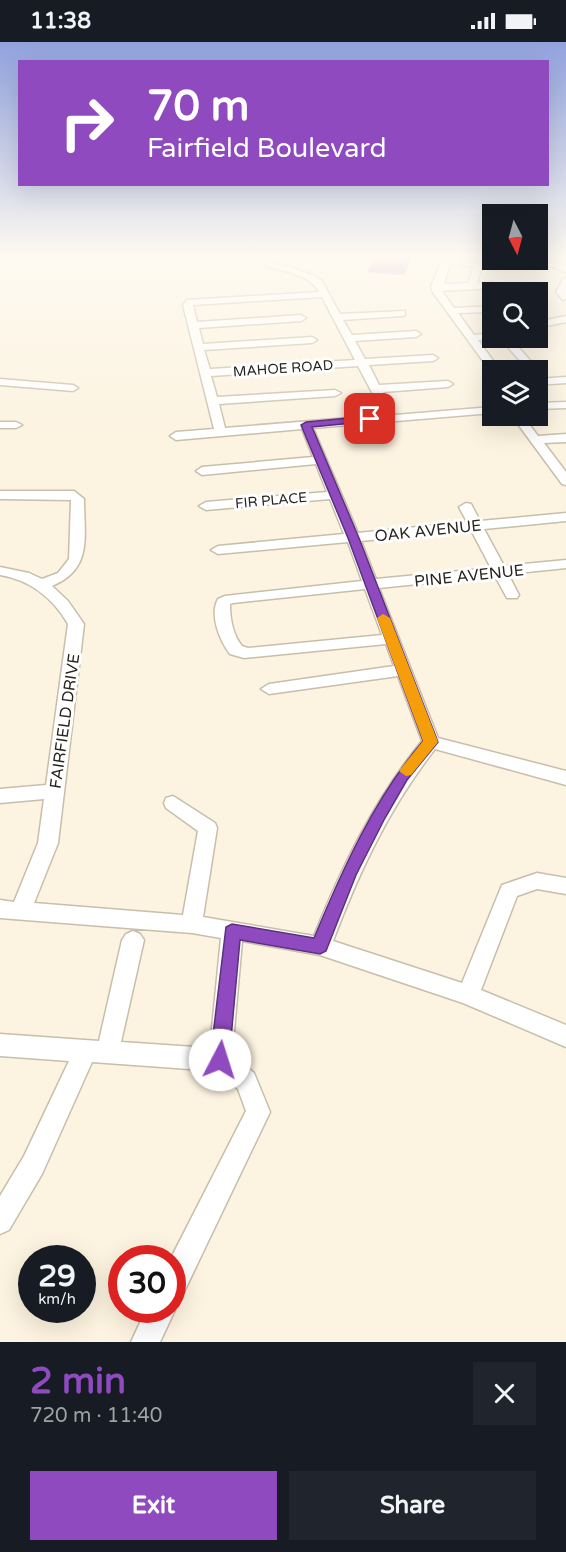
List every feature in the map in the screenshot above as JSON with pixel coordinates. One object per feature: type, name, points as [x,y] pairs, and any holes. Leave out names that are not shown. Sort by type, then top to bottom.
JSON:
[{"type":"street","points":[[191,318],[220,432]]},
{"type":"street","points":[[193,325],[301,318]]},
{"type":"street","points":[[339,318],[391,417]]},
{"type":"street","points":[[456,318],[487,360]]},
{"type":"street","points":[[548,323],[566,319]]},
{"type":"street","points":[[350,338],[416,334]]},
{"type":"street","points":[[470,338],[482,337]]},
{"type":"street","points":[[198,347],[312,340]]},
{"type":"street","points":[[514,348],[524,360]]},
{"type":"street","name":"MAHOE ROAD","points":[[204,373],[433,358]]},
{"type":"street","points":[[548,380],[566,380]]},
{"type":"street","points":[[0,382],[73,388]]},
{"type":"street","points":[[376,389],[448,384]]},
{"type":"street","points":[[213,401],[335,393]]},
{"type":"street","points":[[548,406],[566,405]]},
{"type":"street","points":[[177,436],[482,411]]},
{"type":"street","points":[[0,425],[16,425]]},
{"type":"street","points":[[306,425],[353,538],[431,742]]},
{"type":"street","points":[[525,426],[565,478]]},
{"type":"street","points":[[536,440],[566,438]]},
{"type":"street","points":[[202,471],[321,460]]},
{"type":"street","points":[[0,495],[74,495],[78,500],[76,560],[63,576],[41,585]]},
{"type":"street","name":"FIR PLACE","points":[[206,506],[336,495]]},
{"type":"street","points":[[466,507],[512,595]]},
{"type":"street","name":"OAK AVENUE","points":[[218,550],[566,517]]},
{"type":"street","name":"PINE AVENUE","points":[[391,639],[250,653],[238,652],[232,647],[221,609],[223,603],[230,599],[566,564]]},
{"type":"street","name":"FAIRFIELD DRIVE","points":[[0,571],[13,572],[41,585],[68,608],[76,624],[48,843],[11,909]]},
{"type":"street","points":[[269,689],[404,670]]},
{"type":"street","points":[[431,742],[566,778]]},
{"type":"street","points":[[320,946],[348,875],[378,816],[402,776],[431,742]]},
{"type":"street","points":[[0,796],[54,791]]},
{"type":"street","points":[[173,803],[208,828],[192,924]]},
{"type":"street","points":[[468,995],[509,891],[523,882],[542,879],[566,886]]},
{"type":"street","points":[[11,909],[192,924],[320,946],[468,995],[566,1036]]},
{"type":"street","points":[[220,1060],[232,932]]},
{"type":"street","points":[[0,1221],[96,1053],[133,939]]},
{"type":"street","points":[[0,1045],[220,1060],[238,1070],[251,1085],[258,1112],[186,1258]]},
{"type":"street","points":[[145,1342],[154,1323]]},
{"type":"slow traffic","points":[[383,618],[431,742],[406,771]]},
{"type":"route","points":[[220,1060],[232,932],[320,946],[348,875],[378,816],[402,776],[431,742],[353,538],[306,425],[370,419]]}]
